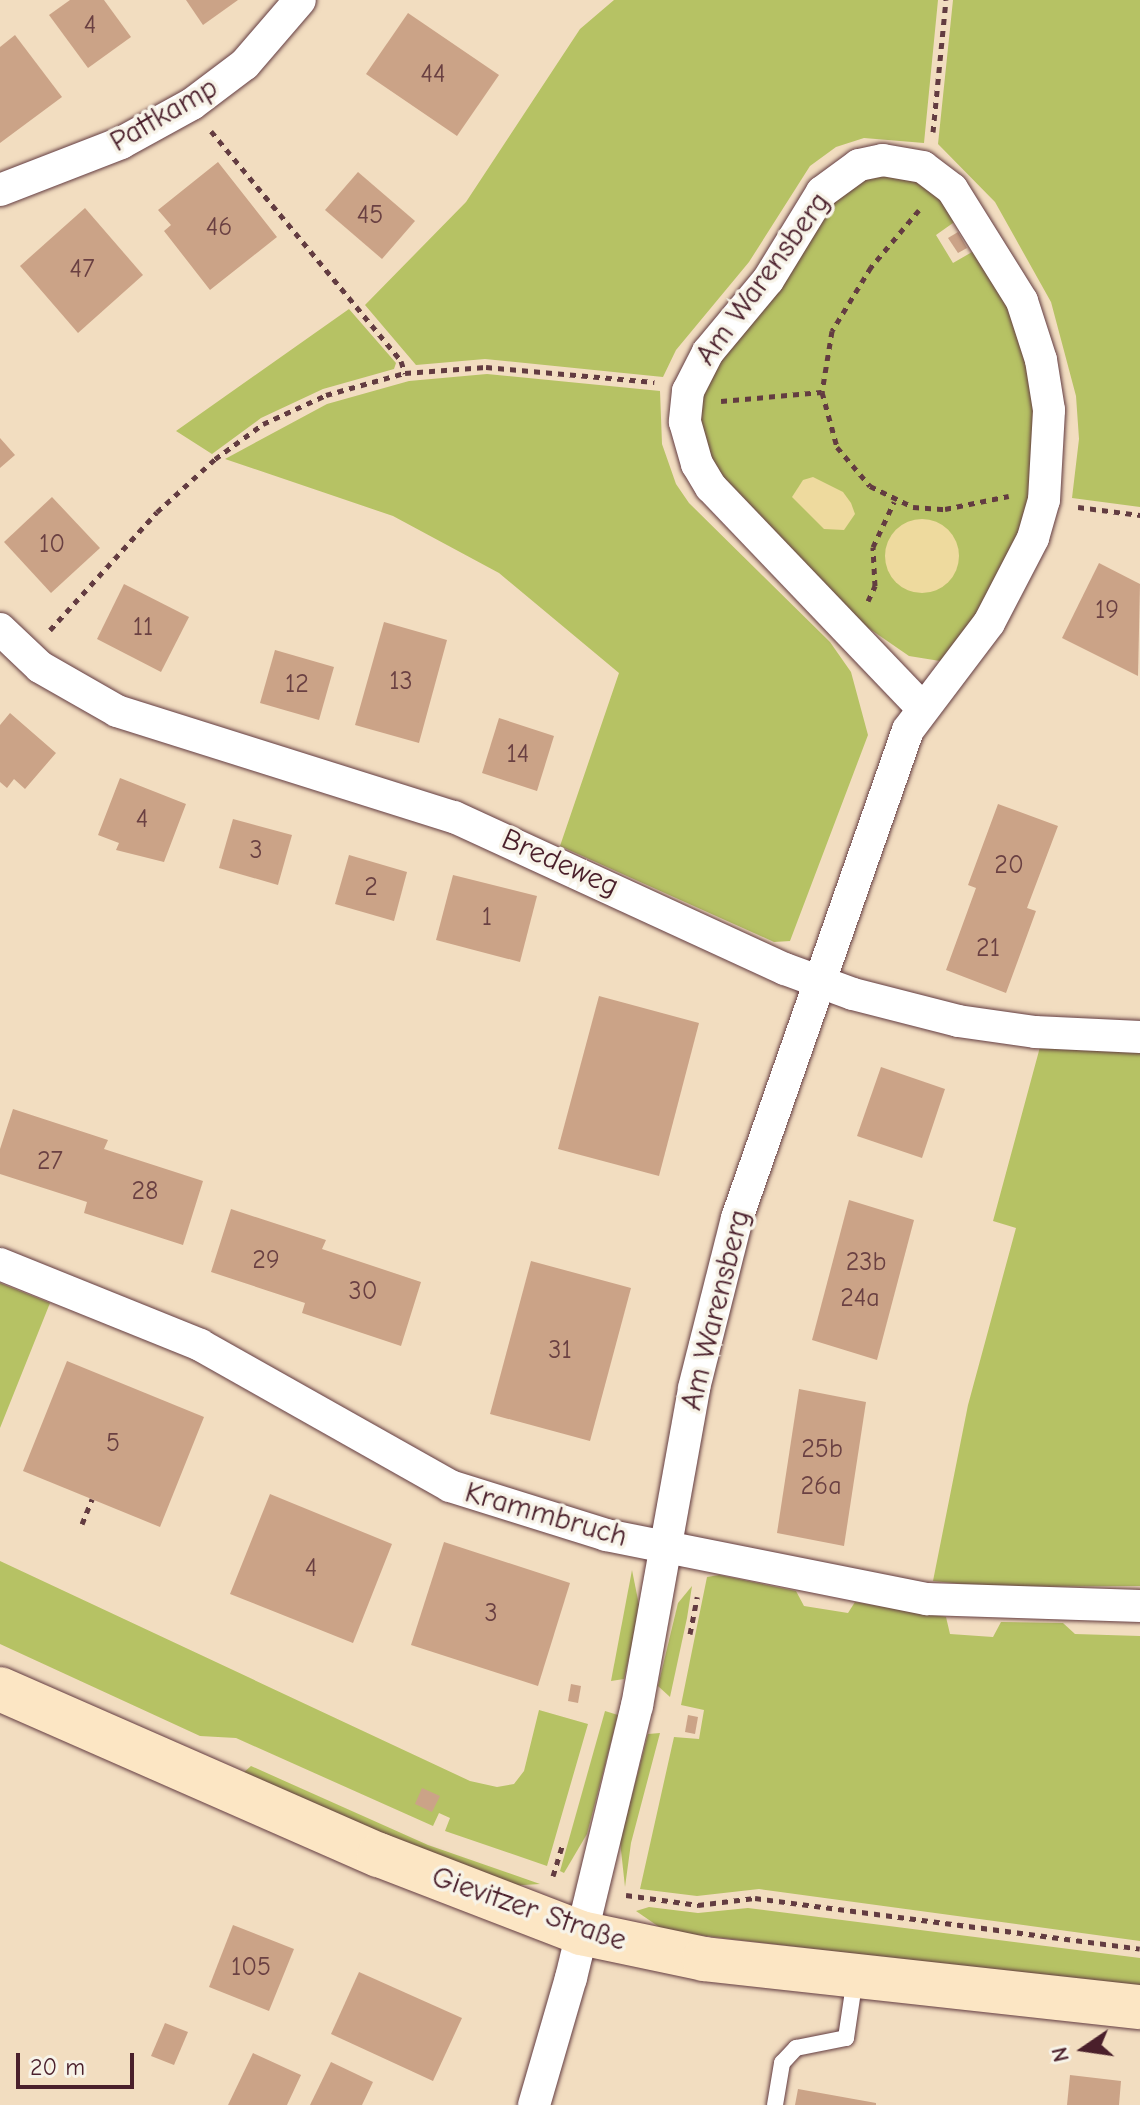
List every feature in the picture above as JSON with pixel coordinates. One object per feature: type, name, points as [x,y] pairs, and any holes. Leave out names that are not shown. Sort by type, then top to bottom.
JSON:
[{"type":"main road","name":"Gievitzer Straße","points":[[0,1689],[379,1855],[581,1933],[704,1959],[1140,2007]]},
{"type":"street","name":"Pattkamp","points":[[0,190],[121,143],[192,104],[245,64],[300,0]]},
{"type":"street","name":"Am Warensberg","points":[[534,2105],[592,1888],[668,1549],[713,1306],[737,1218],[897,757],[922,708],[989,623],[1033,538],[1044,500],[1049,410],[1041,360],[1027,316],[969,211],[932,172],[905,161],[883,160],[859,165],[831,183],[768,280],[708,352],[688,391],[689,444],[711,487],[922,708]]},
{"type":"street","name":"Bredeweg","points":[[0,629],[27,655],[80,693],[117,711],[454,817],[819,982],[958,1021],[1035,1032],[1140,1037]]},
{"type":"street","name":"Krammbruch","points":[[0,1264],[200,1345],[450,1486],[668,1549],[927,1599],[1140,1606]]},
{"type":"lane","points":[[775,2105],[782,2063],[796,2048],[846,2038],[855,1976]]},
{"type":"path","points":[[946,0],[929,197],[846,303],[832,331],[822,392],[843,458],[870,486],[894,502],[945,509],[1011,495],[1140,515]]},
{"type":"path","points":[[192,104],[401,361],[405,373]]},
{"type":"path","points":[[27,655],[157,512],[215,459],[263,424],[326,395],[405,373],[486,367],[564,371],[661,383],[735,403],[822,392]]},
{"type":"path","points":[[847,626],[867,605],[875,586],[873,547],[894,502]]},
{"type":"path","points":[[82,1524],[92,1499]]},
{"type":"path","points":[[687,1649],[704,1557]]},
{"type":"path","points":[[539,1871],[592,1888],[698,1905],[755,1898],[1140,1949]]},
{"type":"path","points":[[632,1887],[632,1896]]},
{"type":"green space","points":[[614,0],[938,0],[924,143],[864,138],[836,147],[810,166],[749,262],[676,350],[663,377],[485,359],[416,365],[365,305],[466,202],[580,29]]},
{"type":"green space","points":[[953,0],[1140,0],[1140,507],[1072,498],[1079,439],[1076,396],[1051,302],[995,202],[938,144]]},
{"type":"green space","points":[[864,174],[925,179],[960,218],[936,235],[953,263],[979,248],[1011,308],[1038,411],[1032,508],[980,618],[949,658],[940,661],[909,656],[864,625],[719,478],[700,442],[701,383],[830,197]]},
{"type":"green space","points":[[349,309],[396,363],[394,369],[323,389],[261,418],[212,454],[176,431]]},
{"type":"green space","points":[[487,374],[660,391],[662,444],[676,484],[689,503],[830,642],[851,672],[868,735],[790,941],[774,942],[560,846],[619,673],[499,573],[393,516],[225,459],[327,404],[409,381]]},
{"type":"green space","points":[[1040,1047],[1140,1052],[1140,1586],[994,1587],[933,1581],[968,1405],[1016,1228],[993,1221]]},
{"type":"green space","points":[[0,1283],[50,1303],[0,1428]]},
{"type":"green space","points":[[0,1561],[470,1781],[497,1787],[514,1784],[524,1771],[539,1710],[588,1724],[547,1866],[445,1831],[450,1818],[439,1813],[433,1826],[236,1738],[200,1736],[0,1644]]},
{"type":"green space","points":[[632,1570],[640,1610],[624,1679],[611,1681]]},
{"type":"green space","points":[[719,1575],[796,1591],[804,1606],[848,1613],[855,1602],[946,1617],[950,1634],[993,1637],[1001,1622],[1063,1623],[1075,1634],[1140,1636],[1140,1941],[759,1889],[697,1896],[640,1889],[674,1737],[699,1739],[704,1710],[681,1705],[707,1577]]},
{"type":"green space","points":[[692,1586],[670,1697],[658,1686],[678,1603]]},
{"type":"green space","points":[[605,1711],[618,1715],[587,1834],[564,1873],[560,1871]]},
{"type":"green space","points":[[660,1733],[631,1843],[625,1887],[620,1841],[648,1734]]},
{"type":"green space","points":[[251,1766],[428,1845],[540,1884],[506,1886],[243,1773]]},
{"type":"green space","points":[[649,1907],[698,1913],[748,1908],[1140,1958],[1140,1988],[665,1931],[636,1911]]},
{"type":"sand","points":[[813,477],[843,492],[851,503],[855,514],[844,530],[824,529],[792,497],[803,480]]},
{"type":"sand","points":[[922,519],[936,522],[948,530],[956,542],[959,556],[956,570],[948,582],[936,590],[922,593],[908,590],[896,582],[888,570],[885,556],[888,542],[896,530],[908,522]]},
{"type":"building","points":[[70,0],[104,0],[131,37],[88,68],[49,15]]},
{"type":"building","points":[[186,0],[238,0],[203,25]]},
{"type":"building","points":[[408,13],[499,75],[457,136],[366,74]]},
{"type":"building","points":[[15,35],[62,97],[0,143],[0,47]]},
{"type":"building","points":[[218,162],[277,237],[210,290],[164,231],[171,225],[158,210]]},
{"type":"building","points":[[358,172],[415,221],[382,259],[325,210]]},
{"type":"building","points":[[85,208],[143,275],[78,333],[20,266]]},
{"type":"building","points":[[958,232],[967,248],[958,253],[948,238]]},
{"type":"building","points":[[0,438],[15,455],[0,468]]},
{"type":"building","points":[[52,497],[100,548],[51,593],[4,542]]},
{"type":"building","points":[[1099,563],[1140,584],[1138,676],[1062,638]]},
{"type":"building","points":[[124,584],[189,617],[161,672],[97,639]]},
{"type":"building","points":[[384,622],[447,640],[419,743],[355,725]]},
{"type":"building","points":[[275,650],[334,667],[319,720],[260,703]]},
{"type":"building","points":[[10,713],[56,753],[25,789],[14,779],[7,788],[0,782],[0,725]]},
{"type":"building","points":[[499,718],[554,736],[537,791],[482,773]]},
{"type":"building","points":[[120,778],[186,804],[164,862],[116,850],[119,843],[98,835]]},
{"type":"building","points":[[998,804],[1058,826],[1027,908],[1036,911],[1006,993],[946,970],[976,888],[968,885]]},
{"type":"building","points":[[233,819],[292,835],[278,885],[219,868]]},
{"type":"building","points":[[349,855],[407,872],[394,921],[335,904]]},
{"type":"building","points":[[453,875],[537,896],[520,962],[436,940]]},
{"type":"building","points":[[599,996],[699,1023],[659,1176],[558,1149]]},
{"type":"building","points":[[881,1067],[945,1089],[922,1158],[857,1136]]},
{"type":"building","points":[[13,1109],[108,1140],[104,1149],[203,1181],[183,1245],[84,1213],[87,1202],[0,1174],[0,1149]]},
{"type":"building","points":[[849,1200],[914,1220],[877,1360],[812,1340]]},
{"type":"building","points":[[231,1209],[326,1240],[322,1249],[421,1282],[401,1346],[302,1313],[305,1303],[211,1272]]},
{"type":"building","points":[[531,1261],[631,1288],[590,1441],[490,1414]]},
{"type":"building","points":[[67,1361],[204,1417],[160,1527],[23,1471]]},
{"type":"building","points":[[799,1389],[866,1402],[844,1546],[777,1533]]},
{"type":"building","points":[[270,1494],[392,1544],[353,1643],[230,1594]]},
{"type":"building","points":[[444,1542],[570,1583],[538,1686],[411,1645]]},
{"type":"building","points":[[571,1684],[581,1686],[578,1703],[568,1701]]},
{"type":"building","points":[[688,1715],[698,1717],[695,1734],[685,1732]]},
{"type":"building","points":[[422,1788],[440,1796],[432,1812],[415,1804]]},
{"type":"building","points":[[233,1925],[294,1949],[269,2011],[209,1987]]},
{"type":"building","points":[[359,1972],[462,2018],[433,2081],[331,2034]]},
{"type":"building","points":[[165,2023],[188,2032],[174,2065],[151,2056]]},
{"type":"building","points":[[253,2053],[301,2075],[287,2105],[228,2105]]},
{"type":"building","points":[[331,2062],[373,2082],[362,2105],[310,2105]]},
{"type":"building","points":[[1070,2075],[1121,2081],[1119,2105],[1067,2105]]},
{"type":"building","points":[[798,2089],[876,2103],[876,2105],[795,2105]]}]
